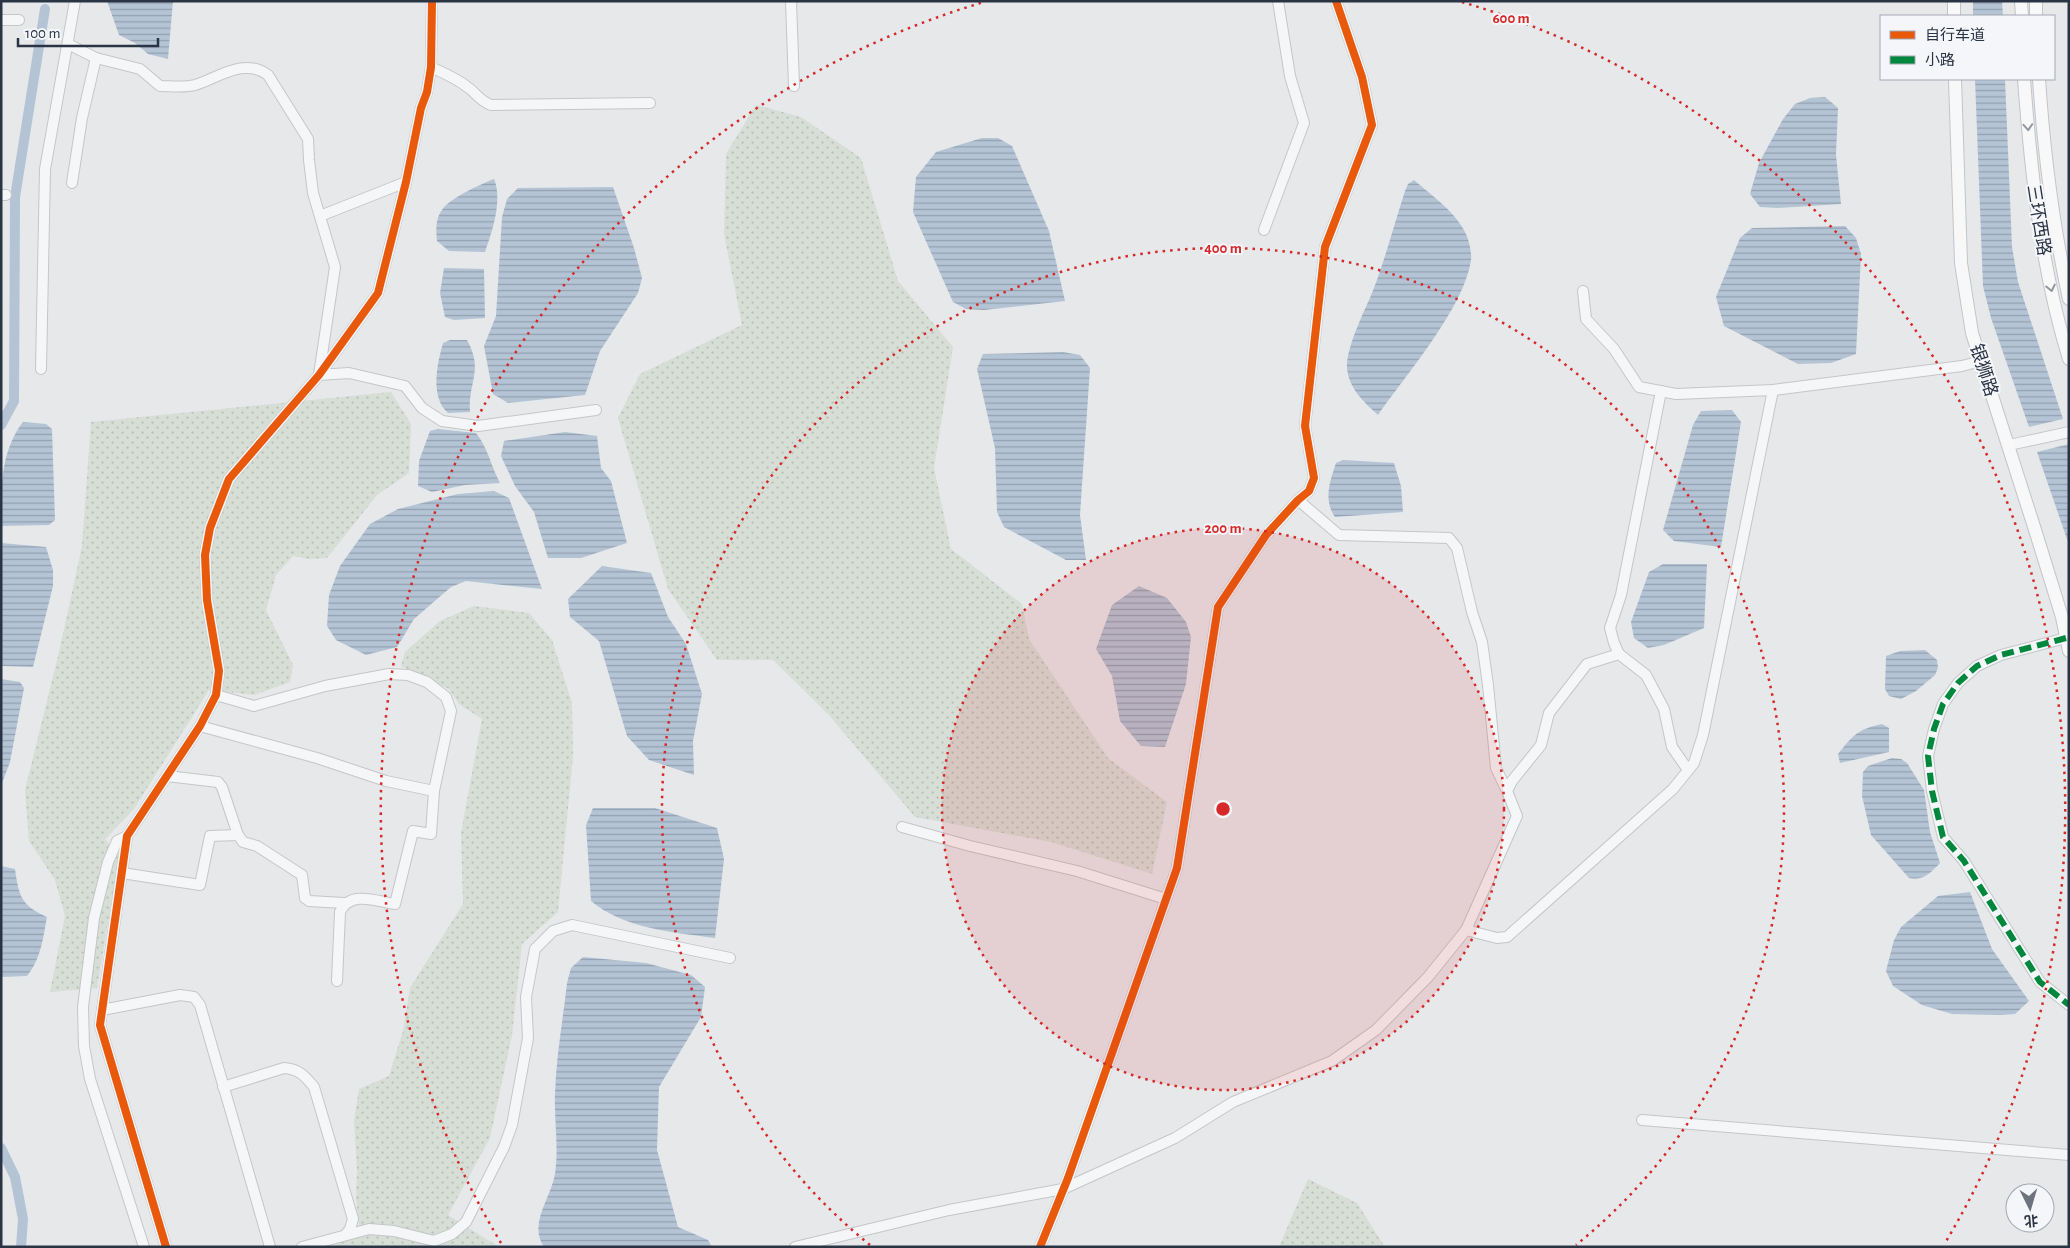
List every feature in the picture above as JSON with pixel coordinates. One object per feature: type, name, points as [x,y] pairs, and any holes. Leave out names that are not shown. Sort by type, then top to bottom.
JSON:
[{"type":"main road","points":[[1954,1],[1954,15]]},
{"type":"main road","points":[[2021,1],[2022,15]]},
{"type":"main road","points":[[2036,1],[2036,15]]},
{"type":"main road","name":"银狮路","points":[[1955,80],[1960,263],[1972,333],[2059,608],[2069,652]]},
{"type":"main road","name":"三环西路","points":[[2024,80],[2030,158],[2043,250],[2060,331],[2069,358]]},
{"type":"main road","name":"三环西路","points":[[2039,80],[2045,156],[2058,247],[2069,298]]},
{"type":"street","points":[[41,370],[45,169],[75,1]]},
{"type":"street","points":[[166,1247],[100,1025],[127,836],[200,726],[216,695],[218,671],[207,600],[205,556],[210,528],[229,479],[319,375],[378,294],[406,182],[421,108],[427,92],[431,67],[432,1]]},
{"type":"street","points":[[790,1],[794,86]]},
{"type":"street","points":[[1264,230],[1304,123],[1290,76],[1278,1]]},
{"type":"street","points":[[1040,1247],[1064,1189],[1177,868],[1218,607],[1266,535],[1298,500],[1309,492],[1314,478],[1305,426],[1325,247],[1372,125],[1362,77],[1336,1]]},
{"type":"street","points":[[1,20],[19,20]]},
{"type":"street","points":[[68,44],[96,58],[140,69],[160,86],[193,85],[239,67],[262,70],[268,75],[308,139],[313,193],[335,267],[319,375]]},
{"type":"street","points":[[72,183],[82,118],[96,58]]},
{"type":"street","points":[[431,67],[458,80],[469,87],[480,102],[491,105],[650,103]]},
{"type":"street","points":[[320,216],[406,182]]},
{"type":"street","points":[[1583,291],[1586,319],[1614,349],[1638,387],[1676,394],[1773,390],[1962,366],[1981,361]]},
{"type":"street","points":[[319,375],[349,373],[405,386],[422,408],[442,421],[469,425],[478,426],[596,410]]},
{"type":"street","points":[[1466,930],[1497,938],[1507,937],[1673,789],[1694,763],[1703,736],[1773,390]]},
{"type":"street","points":[[1661,391],[1621,595],[1610,628],[1619,654],[1646,675],[1664,709],[1672,747],[1688,770]]},
{"type":"street","points":[[2009,445],[2069,432]]},
{"type":"street","points":[[795,1247],[949,1210],[1064,1189],[1175,1138],[1233,1102],[1332,1061],[1376,1030],[1428,977],[1466,930],[1518,816],[1496,768],[1482,642],[1472,612],[1457,548],[1449,538],[1388,538],[1339,535],[1298,500]]},
{"type":"street","points":[[2066,638],[2000,655],[1977,666],[1958,684],[1942,704],[1928,756],[1932,791],[1943,837],[1974,877],[2040,982],[2069,1005]]},
{"type":"street","points":[[1507,791],[1512,781],[1541,746],[1549,713],[1587,664],[1619,654]]},
{"type":"street","points":[[216,695],[254,706],[325,686],[389,674],[408,675],[427,682],[446,697],[450,710],[434,791],[431,834],[413,831],[396,904],[352,898],[344,903],[340,912],[337,981]]},
{"type":"street","points":[[200,726],[318,758],[386,781],[434,791]]},
{"type":"street","points":[[167,776],[218,782],[238,835],[243,842],[257,846],[302,875],[305,898],[344,903]]},
{"type":"street","points":[[902,827],[970,846],[1077,871],[1166,899]]},
{"type":"street","points":[[122,873],[200,885],[210,836],[238,835]]},
{"type":"street","points":[[127,836],[117,841],[108,862],[94,918],[83,1006],[84,1046],[90,1079],[144,1247]]},
{"type":"street","points":[[302,1247],[369,1229],[394,1231],[434,1240],[452,1234],[466,1222],[504,1147],[512,1125],[528,1038],[526,997],[535,949],[553,931],[572,925],[730,958]]},
{"type":"street","points":[[102,1010],[180,995],[194,997],[200,1005],[270,1247]]},
{"type":"street","points":[[223,1087],[284,1068],[293,1068],[303,1074],[314,1087],[352,1218],[350,1229],[346,1234]]},
{"type":"street","points":[[1642,1120],[2069,1155]]},
{"type":"shaded area","points":[[756,105],[801,117],[861,158],[898,281],[953,347],[934,468],[951,549],[1022,604],[1029,639],[1108,758],[1167,802],[1152,874],[1051,842],[915,817],[828,714],[773,660],[717,660],[668,589],[618,418],[640,374],[742,325],[724,234],[726,154]]},
{"type":"shaded area","points":[[391,392],[411,424],[409,473],[377,495],[327,558],[309,559],[293,556],[276,575],[266,610],[293,665],[290,682],[254,695],[209,690],[134,809],[105,839],[119,857],[97,988],[50,992],[65,916],[55,880],[29,841],[25,790],[60,648],[82,546],[91,422]]},
{"type":"shaded area","points":[[474,606],[529,613],[552,640],[572,703],[573,756],[558,912],[522,944],[512,1035],[490,1138],[448,1215],[499,1247],[331,1247],[338,1244],[359,1225],[356,1198],[357,1170],[354,1121],[359,1089],[389,1076],[403,1031],[410,988],[463,904],[461,833],[482,719],[459,704],[449,689],[401,666],[405,652],[440,621]]},
{"type":"shaded area","points":[[1308,1179],[1357,1203],[1385,1247],[1279,1247]]},
{"type":"water","points":[[107,1],[173,1],[168,59],[148,54],[135,43],[119,35]]},
{"type":"water","points":[[1973,1],[2002,1],[2003,15],[1973,15]]},
{"type":"water","points":[[1975,80],[2005,80],[2012,247],[2018,282],[2063,419],[2029,427],[1991,318],[1983,286]]},
{"type":"water","points":[[1825,97],[1838,108],[1836,155],[1841,204],[1778,208],[1760,207],[1750,194],[1759,163],[1783,119],[1795,104],[1810,98]]},
{"type":"water","points":[[982,138],[998,138],[1012,146],[1049,231],[1065,301],[984,310],[966,309],[953,302],[913,212],[916,177],[936,152]]},
{"type":"water","points":[[494,179],[497,206],[485,252],[449,251],[437,241],[436,225],[438,217],[445,206],[451,201],[473,188]]},
{"type":"water","points":[[1414,180],[1443,205],[1462,226],[1469,243],[1471,260],[1466,279],[1446,320],[1378,415],[1354,389],[1348,376],[1347,360],[1356,330],[1381,268],[1405,191],[1408,184]]},
{"type":"water","points":[[613,187],[642,278],[638,293],[600,351],[585,395],[508,403],[493,394],[484,346],[496,316],[502,217],[507,199],[518,188]]},
{"type":"water","points":[[1845,226],[1856,238],[1861,254],[1856,354],[1831,363],[1798,364],[1724,326],[1716,297],[1740,238],[1752,228]]},
{"type":"water","points":[[444,268],[484,269],[485,318],[454,320],[445,317],[440,293]]},
{"type":"water","points":[[450,340],[467,340],[472,351],[475,368],[470,412],[448,413],[442,406],[439,398],[437,370],[443,343]]},
{"type":"water","points":[[1063,352],[1080,355],[1090,368],[1080,515],[1086,560],[1066,560],[1004,527],[997,512],[995,448],[977,369],[983,354]]},
{"type":"water","points":[[1732,410],[1741,422],[1721,547],[1674,541],[1663,530],[1693,425],[1701,411]]},
{"type":"water","points":[[23,422],[46,424],[52,429],[55,520],[49,525],[1,526],[3,471],[10,446]]},
{"type":"water","points":[[438,429],[476,433],[484,445],[500,483],[465,485],[432,492],[418,486],[419,461],[430,431]]},
{"type":"water","points":[[565,432],[597,436],[601,468],[611,481],[627,543],[581,558],[548,558],[534,512],[515,486],[501,456],[504,441]]},
{"type":"water","points":[[2069,444],[2069,545],[2037,452]]},
{"type":"water","points":[[1343,460],[1394,463],[1401,486],[1403,512],[1335,517],[1331,511],[1328,497],[1336,463]]},
{"type":"water","points":[[494,491],[509,498],[542,589],[466,581],[451,587],[414,619],[397,647],[366,655],[336,640],[327,626],[329,595],[340,566],[370,524],[398,509],[458,494]]},
{"type":"water","points":[[1,543],[46,547],[53,570],[53,586],[33,667],[1,666]]},
{"type":"water","points":[[1663,564],[1707,564],[1704,628],[1664,645],[1648,648],[1634,638],[1631,622],[1649,572]]},
{"type":"water","points":[[602,566],[651,573],[668,617],[686,644],[702,694],[693,741],[694,775],[649,760],[627,736],[599,641],[570,617],[568,599]]},
{"type":"water","points":[[1139,586],[1167,598],[1186,622],[1191,637],[1186,684],[1165,747],[1141,746],[1120,721],[1112,676],[1096,649],[1112,605]]},
{"type":"water","points":[[1925,650],[1937,660],[1938,668],[1935,675],[1916,691],[1901,699],[1889,696],[1885,689],[1886,656],[1900,651]]},
{"type":"water","points":[[1,679],[20,682],[24,688],[10,762],[1,786]]},
{"type":"water","points":[[1882,724],[1889,728],[1889,752],[1840,763],[1838,754],[1852,737],[1867,728]]},
{"type":"water","points":[[1892,758],[1901,759],[1907,763],[1924,790],[1930,832],[1940,863],[1926,875],[1919,878],[1909,878],[1871,835],[1862,796],[1863,772],[1868,766]]},
{"type":"water","points":[[593,808],[655,808],[717,828],[724,859],[715,938],[650,928],[619,918],[591,901],[586,825]]},
{"type":"water","points":[[1,866],[15,869],[18,887],[23,899],[38,913],[47,917],[38,955],[27,976],[1,977]]},
{"type":"water","points":[[1970,892],[1992,949],[2029,1001],[2015,1014],[1952,1014],[1922,1005],[1893,986],[1886,971],[1894,940],[1901,927],[1938,896]]},
{"type":"water","points":[[583,957],[646,963],[691,975],[705,987],[701,1017],[659,1087],[657,1150],[678,1227],[708,1240],[712,1247],[544,1247],[538,1229],[539,1220],[555,1174],[556,1080],[567,983],[571,968]]},
{"type":"waterway","points":[[1,425],[14,401],[15,197],[45,9]]},
{"type":"waterway","points":[[1,1148],[15,1177],[23,1219],[21,1247]]},
{"type":"marked path","points":[[2066,638],[2001,655],[1977,666],[1958,683],[1943,704],[1934,729],[1928,756],[1932,791],[1943,837],[1964,861],[2040,982],[2069,1005]]},
{"type":"cycle path","points":[[166,1247],[100,1025],[127,836],[200,726],[216,695],[219,671],[207,600],[205,555],[210,528],[229,479],[319,375],[378,293],[406,182],[421,108],[427,92],[431,67],[432,1]]},
{"type":"cycle path","points":[[1040,1247],[1068,1178],[1177,868],[1218,607],[1266,535],[1298,500],[1309,491],[1314,478],[1305,426],[1325,247],[1372,125],[1362,77],[1336,1]]}]
